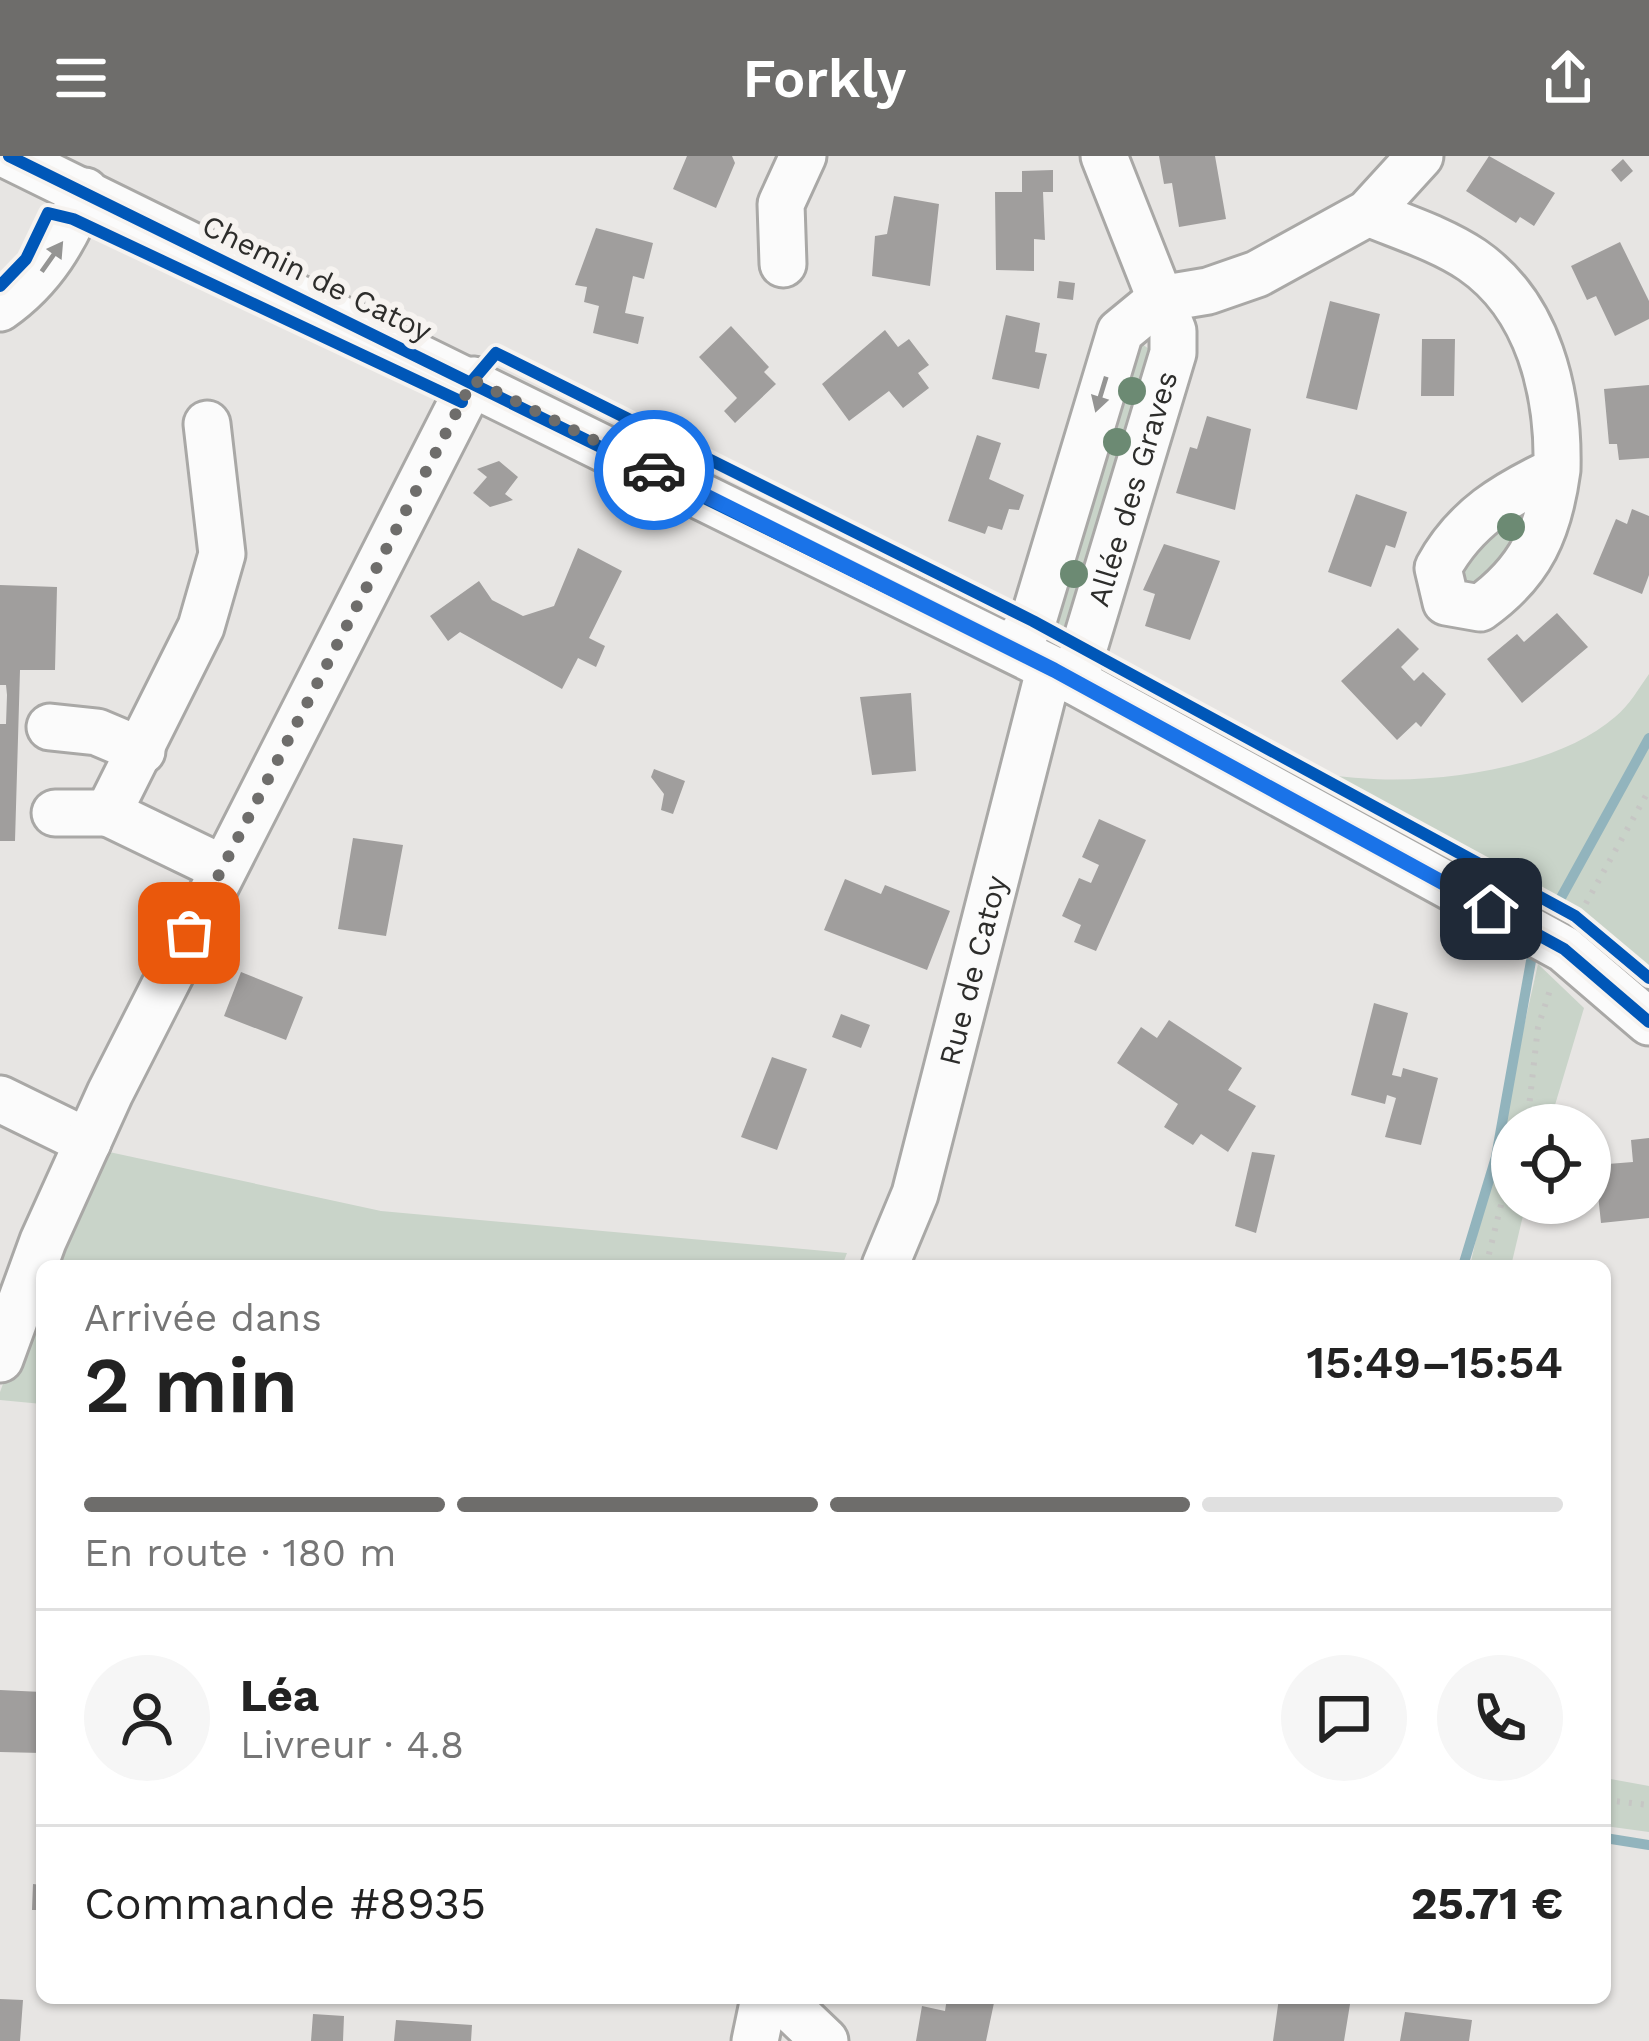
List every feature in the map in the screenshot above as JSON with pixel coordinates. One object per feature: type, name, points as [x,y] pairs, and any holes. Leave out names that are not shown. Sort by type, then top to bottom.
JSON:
[{"type":"street","name":"Chemin de Catoy","points":[[10,156],[1573,924],[1649,1022]]},
{"type":"street","points":[[783,264],[781,204],[802,156]]},
{"type":"street","name":"Allée des Graves","points":[[1064,675],[1173,353],[1173,331],[1104,156]]},
{"type":"street","points":[[1160,299],[1208,291],[1257,274],[1368,213],[1420,156]]},
{"type":"street","points":[[0,308],[32,286],[66,236],[85,191]]},
{"type":"street","points":[[1368,213],[1468,257],[1507,292],[1539,349],[1552,389],[1557,470]]},
{"type":"street","name":"Allée des Graves","points":[[1011,648],[1033,621],[1120,332],[1160,299]]},
{"type":"street","points":[[36,1260],[88,1142],[222,868],[473,380]]},
{"type":"street","points":[[108,812],[201,627],[222,554],[207,424]]},
{"type":"street","name":"Rue de Catoy","points":[[888,1260],[915,1194],[1045,686],[1064,675]]},
{"type":"street","points":[[50,727],[97,731],[142,751]]},
{"type":"street","points":[[55,813],[108,812],[222,868]]},
{"type":"street","points":[[0,1100],[88,1142]]},
{"type":"street","points":[[0,1359],[36,1260]]},
{"type":"street","points":[[755,2041],[763,2004]]},
{"type":"street","points":[[787,2004],[824,2041]]},
{"type":"path","points":[[1529,1104],[1538,1027],[1573,924],[1649,790]]},
{"type":"path","points":[[1487,1260],[1496,1224]]},
{"type":"path","points":[[1611,1801],[1649,1805]]},
{"type":"shaded area","points":[[1135,346],[1149,349],[1148,360],[1063,630],[1054,624]]},
{"type":"shaded area","points":[[1532,503],[1518,543],[1471,590],[1454,578],[1469,553]]},
{"type":"shaded area","points":[[1649,674],[1649,990],[1594,937],[1550,905],[1222,734],[1273,759],[1317,772],[1359,778],[1454,776],[1501,768],[1584,738],[1620,713]]},
{"type":"shaded area","points":[[1538,964],[1584,1008],[1555,1104],[1506,1104]]},
{"type":"shaded area","points":[[100,1150],[381,1211],[847,1253],[844,1260],[50,1260]]},
{"type":"shaded area","points":[[1491,1173],[1491,1224],[1521,1224],[1512,1260],[1471,1260]]},
{"type":"shaded area","points":[[36,1294],[36,1403],[0,1400]]},
{"type":"shaded area","points":[[1611,1779],[1649,1786],[1649,1832],[1611,1827]]},
{"type":"building","points":[[687,156],[732,156],[735,163],[716,208],[673,189]]},
{"type":"building","points":[[1159,156],[1215,156],[1226,219],[1179,227],[1172,183],[1164,184]]},
{"type":"building","points":[[1489,156],[1555,193],[1534,226],[1520,217],[1516,223],[1466,191]]},
{"type":"building","points":[[1623,159],[1633,171],[1621,182],[1611,170]]},
{"type":"building","points":[[1053,170],[1053,192],[1043,192],[1045,240],[1034,239],[1034,271],[996,270],[995,192],[1022,192],[1022,171]]},
{"type":"building","points":[[894,196],[939,204],[930,286],[872,276],[875,236],[887,234]]},
{"type":"building","points":[[596,228],[653,243],[644,279],[633,276],[625,313],[644,317],[638,344],[593,333],[599,306],[584,302],[587,287],[575,285]]},
{"type":"building","points":[[1620,242],[1649,301],[1649,319],[1615,336],[1596,296],[1587,300],[1571,266]]},
{"type":"building","points":[[1059,281],[1075,283],[1073,300],[1057,298]]},
{"type":"building","points":[[1330,301],[1380,314],[1357,410],[1306,398]]},
{"type":"building","points":[[1006,315],[1040,323],[1035,352],[1047,354],[1039,389],[992,379]]},
{"type":"building","points":[[731,326],[769,367],[764,372],[776,384],[735,423],[724,411],[737,398],[699,357]]},
{"type":"building","points":[[885,330],[898,347],[909,339],[929,365],[918,373],[929,388],[903,408],[889,391],[849,421],[822,384]]},
{"type":"building","points":[[1422,339],[1455,339],[1454,396],[1421,396]]},
{"type":"building","points":[[1649,385],[1649,458],[1619,460],[1617,444],[1609,444],[1604,389]]},
{"type":"building","points":[[1207,416],[1251,429],[1235,510],[1176,493],[1190,447],[1197,449]]},
{"type":"building","points":[[977,435],[1001,443],[989,479],[1024,495],[1019,510],[1009,509],[1002,530],[988,526],[985,534],[948,521]]},
{"type":"building","points":[[499,461],[518,477],[505,494],[513,500],[490,507],[473,493],[487,477],[477,469]]},
{"type":"building","points":[[1356,494],[1407,512],[1395,548],[1386,545],[1371,587],[1328,572]]},
{"type":"building","points":[[1632,509],[1649,516],[1649,575],[1642,594],[1593,574],[1616,519],[1627,524]]},
{"type":"building","points":[[1164,544],[1220,561],[1190,640],[1145,626],[1155,594],[1143,590]]},
{"type":"building","points":[[578,548],[622,571],[589,638],[605,646],[596,667],[578,658],[562,689],[460,632],[448,641],[430,616],[479,581],[492,600],[523,616],[554,606]]},
{"type":"building","points":[[0,585],[57,587],[55,670],[20,670],[15,841],[0,841],[0,724],[6,724],[7,695],[6,685],[0,685]]},
{"type":"building","points":[[1557,613],[1588,647],[1522,703],[1487,659],[1517,634],[1524,642]]},
{"type":"building","points":[[1398,628],[1419,649],[1401,667],[1414,681],[1423,672],[1446,694],[1421,727],[1416,722],[1397,740],[1341,681]]},
{"type":"building","points":[[911,693],[916,771],[872,775],[860,697]]},
{"type":"building","points":[[654,769],[685,781],[673,814],[661,810],[664,794],[651,777]]},
{"type":"building","points":[[1099,819],[1146,840],[1096,951],[1074,942],[1081,925],[1062,916],[1079,878],[1091,883],[1099,865],[1082,857]]},
{"type":"building","points":[[353,838],[403,845],[386,936],[338,929]]},
{"type":"building","points":[[845,879],[881,894],[885,885],[950,911],[927,970],[824,930]]},
{"type":"building","points":[[241,972],[303,997],[286,1040],[224,1016]]},
{"type":"building","points":[[1374,1003],[1408,1013],[1392,1075],[1401,1077],[1403,1068],[1438,1078],[1421,1145],[1385,1137],[1396,1098],[1387,1095],[1385,1104],[1351,1095]]},
{"type":"building","points":[[841,1014],[870,1025],[861,1048],[832,1037]]},
{"type":"building","points":[[1169,1020],[1242,1068],[1228,1090],[1256,1106],[1228,1152],[1201,1134],[1193,1145],[1164,1127],[1178,1104],[1117,1063],[1141,1027],[1157,1038]]},
{"type":"building","points":[[772,1057],[807,1069],[777,1150],[741,1137]]},
{"type":"building","points":[[1649,1138],[1649,1218],[1611,1222],[1611,1164],[1633,1162],[1631,1140]]},
{"type":"building","points":[[1252,1152],[1275,1155],[1256,1233],[1235,1226]]},
{"type":"building","points":[[0,1690],[36,1692],[36,1753],[0,1752]]},
{"type":"building","points":[[33,1884],[36,1910],[32,1910]]},
{"type":"building","points":[[0,1999],[23,2000],[20,2041],[0,2041]]},
{"type":"building","points":[[946,2004],[994,2004],[986,2041],[916,2041],[922,2006],[945,2011]]},
{"type":"building","points":[[1278,2004],[1350,2004],[1344,2041],[1273,2041]]},
{"type":"building","points":[[1405,2012],[1472,2020],[1469,2041],[1400,2041]]},
{"type":"building","points":[[313,2014],[344,2016],[343,2041],[311,2041]]},
{"type":"building","points":[[396,2020],[472,2025],[471,2041],[394,2041]]},
{"type":"waterway","points":[[1552,914],[1649,738]]},
{"type":"waterway","points":[[1465,1260],[1496,1157],[1531,961]]},
{"type":"waterway","points":[[1611,1839],[1649,1845]]},
{"type":"cycle path","points":[[9,156],[1054,670],[1564,949],[1649,1022]]},
{"type":"cycle path","points":[[0,286],[26,259],[48,213],[73,219],[462,402]]},
{"type":"cycle path","points":[[473,380],[496,353],[1033,621],[1575,916],[1649,978]]},
{"type":"way so far","points":[[189,933],[473,380],[654,470]]},
{"type":"route","points":[[654,470],[1054,670],[1491,909]]}]
